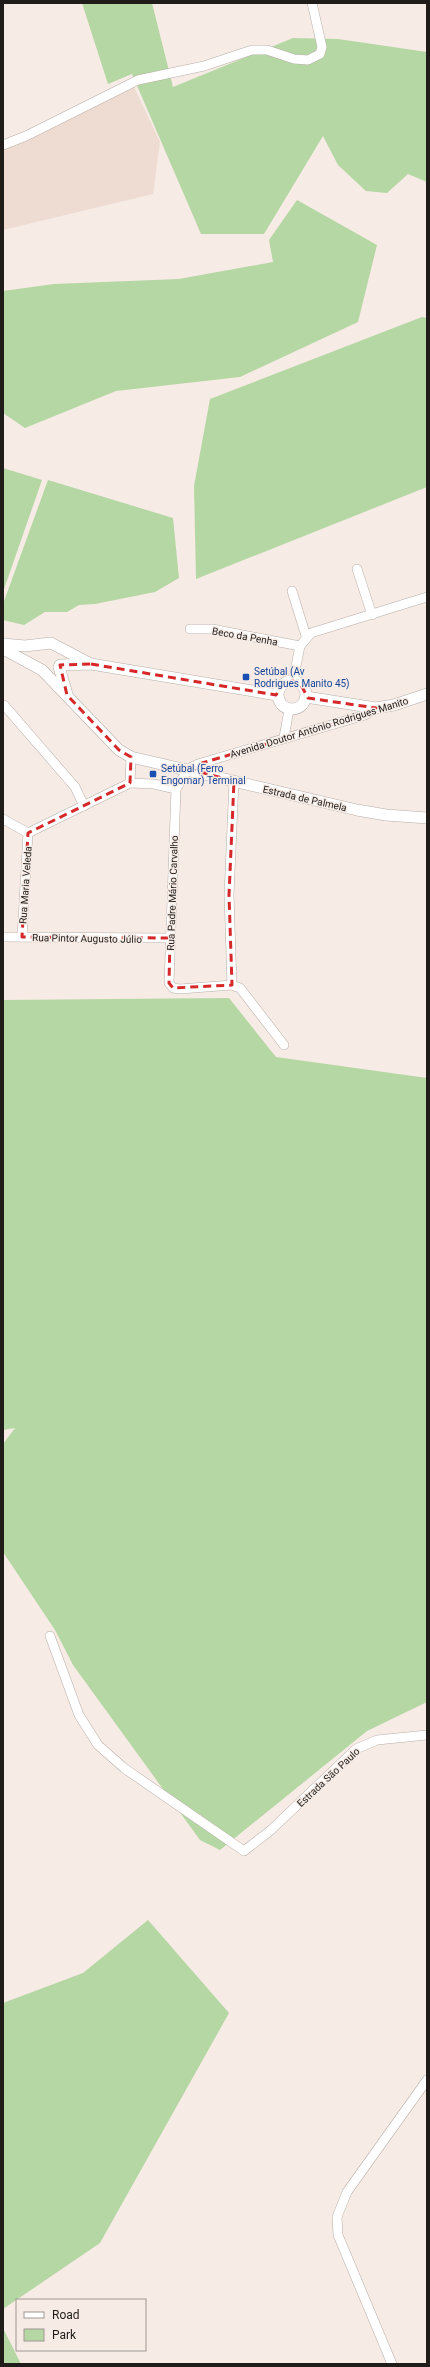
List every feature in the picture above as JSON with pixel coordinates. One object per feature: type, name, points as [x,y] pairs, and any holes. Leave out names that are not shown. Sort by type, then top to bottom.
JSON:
[{"type":"street","points":[[3,144],[26,136],[146,78],[204,66],[252,50],[271,51],[301,61],[314,58],[320,54],[322,48],[312,3]]},
{"type":"street","points":[[357,568],[372,615]]},
{"type":"street","points":[[292,591],[306,636]]},
{"type":"street","points":[[293,681],[300,646],[306,636],[317,630],[372,615],[427,597]]},
{"type":"street","name":"Beco da Penha","points":[[190,629],[212,629],[300,646]]},
{"type":"street","points":[[3,644],[25,646],[52,643],[91,664]]},
{"type":"street","points":[[43,644],[35,654],[40,668],[51,671],[60,666],[91,664],[277,695]]},
{"type":"street","points":[[59,647],[63,654],[60,666]]},
{"type":"street","name":"Estrada de Palmela","points":[[3,649],[40,668],[119,750],[131,757],[188,769],[357,810],[386,815],[427,818]]},
{"type":"street","name":"Estrada de Palmela","points":[[60,666],[67,695]]},
{"type":"street","points":[[277,695],[284,683],[293,681],[301,685],[306,697]]},
{"type":"street","name":"Avenida Doutor António Rodrigues Manito","points":[[188,769],[216,758],[365,715],[376,708],[394,705],[427,694]]},
{"type":"street","points":[[277,695],[282,706],[289,710],[298,708],[306,697]]},
{"type":"street","points":[[306,697],[376,708]]},
{"type":"street","points":[[4,705],[75,787],[84,806]]},
{"type":"street","points":[[284,738],[289,710]]},
{"type":"street","points":[[130,783],[131,757]]},
{"type":"street","points":[[3,819],[28,832],[130,783],[154,784],[176,789],[188,769]]},
{"type":"street","points":[[234,781],[229,895],[232,985],[240,988],[247,995],[284,1045]]},
{"type":"street","name":"Rua Padre Mário Carvalho","points":[[176,789],[169,983],[173,988],[180,989],[232,985]]},
{"type":"street","name":"Rua Maria Veleda","points":[[22,937],[28,832]]},
{"type":"street","name":"Rua Pintor Augusto Júlio","points":[[3,937],[170,938]]},
{"type":"street","name":"Estrada São Paulo","points":[[50,1636],[79,1715],[98,1745],[124,1768],[244,1851],[271,1830],[356,1749],[377,1740],[427,1735]]},
{"type":"street","points":[[392,2364],[338,2235],[337,2217],[347,2192],[427,2080]]},
{"type":"highlighted area","points":[[91,664],[276,695],[284,683],[293,681],[301,685],[308,698],[376,708],[365,715],[185,768],[234,781],[229,895],[232,985],[173,988],[169,983],[170,938],[22,937],[28,833],[130,783],[131,757],[119,750],[67,695],[60,665]]},
{"type":"shaded area","points":[[134,87],[160,142],[153,194],[3,230],[3,149],[29,140]]},
{"type":"green space","points":[[82,3],[152,3],[173,87],[293,38],[338,39],[427,52],[427,182],[408,174],[387,193],[366,191],[338,165],[323,136],[264,234],[201,234],[132,74],[108,84]]},
{"type":"green space","points":[[297,200],[377,245],[358,322],[240,377],[116,391],[25,428],[3,413],[3,291],[54,284],[179,279],[273,262],[269,240]]},
{"type":"green space","points":[[422,317],[427,318],[427,487],[196,579],[194,486],[210,399]]},
{"type":"green space","points":[[3,468],[42,480],[3,592]]},
{"type":"green space","points":[[48,480],[173,518],[179,578],[155,592],[95,604],[79,605],[67,612],[45,612],[24,625],[3,620],[3,604]]},
{"type":"green space","points":[[229,998],[276,1057],[427,1078],[427,1702],[367,1731],[220,1850],[200,1840],[73,1665],[55,1630],[3,1552],[3,1444],[15,1428],[3,1430],[3,1000]]},
{"type":"green space","points":[[148,1920],[229,2013],[100,2243],[3,2309],[3,2003],[83,1973]]},
{"type":"green space","points":[[3,2328],[21,2364],[3,2364]]},
{"type":"place","name":"Setúbal (Av Rodrigues Manito 45)","points":[[246,677]]},
{"type":"place","name":"Setúbal (Ferro Engomar) Terminal","points":[[153,774]]}]
